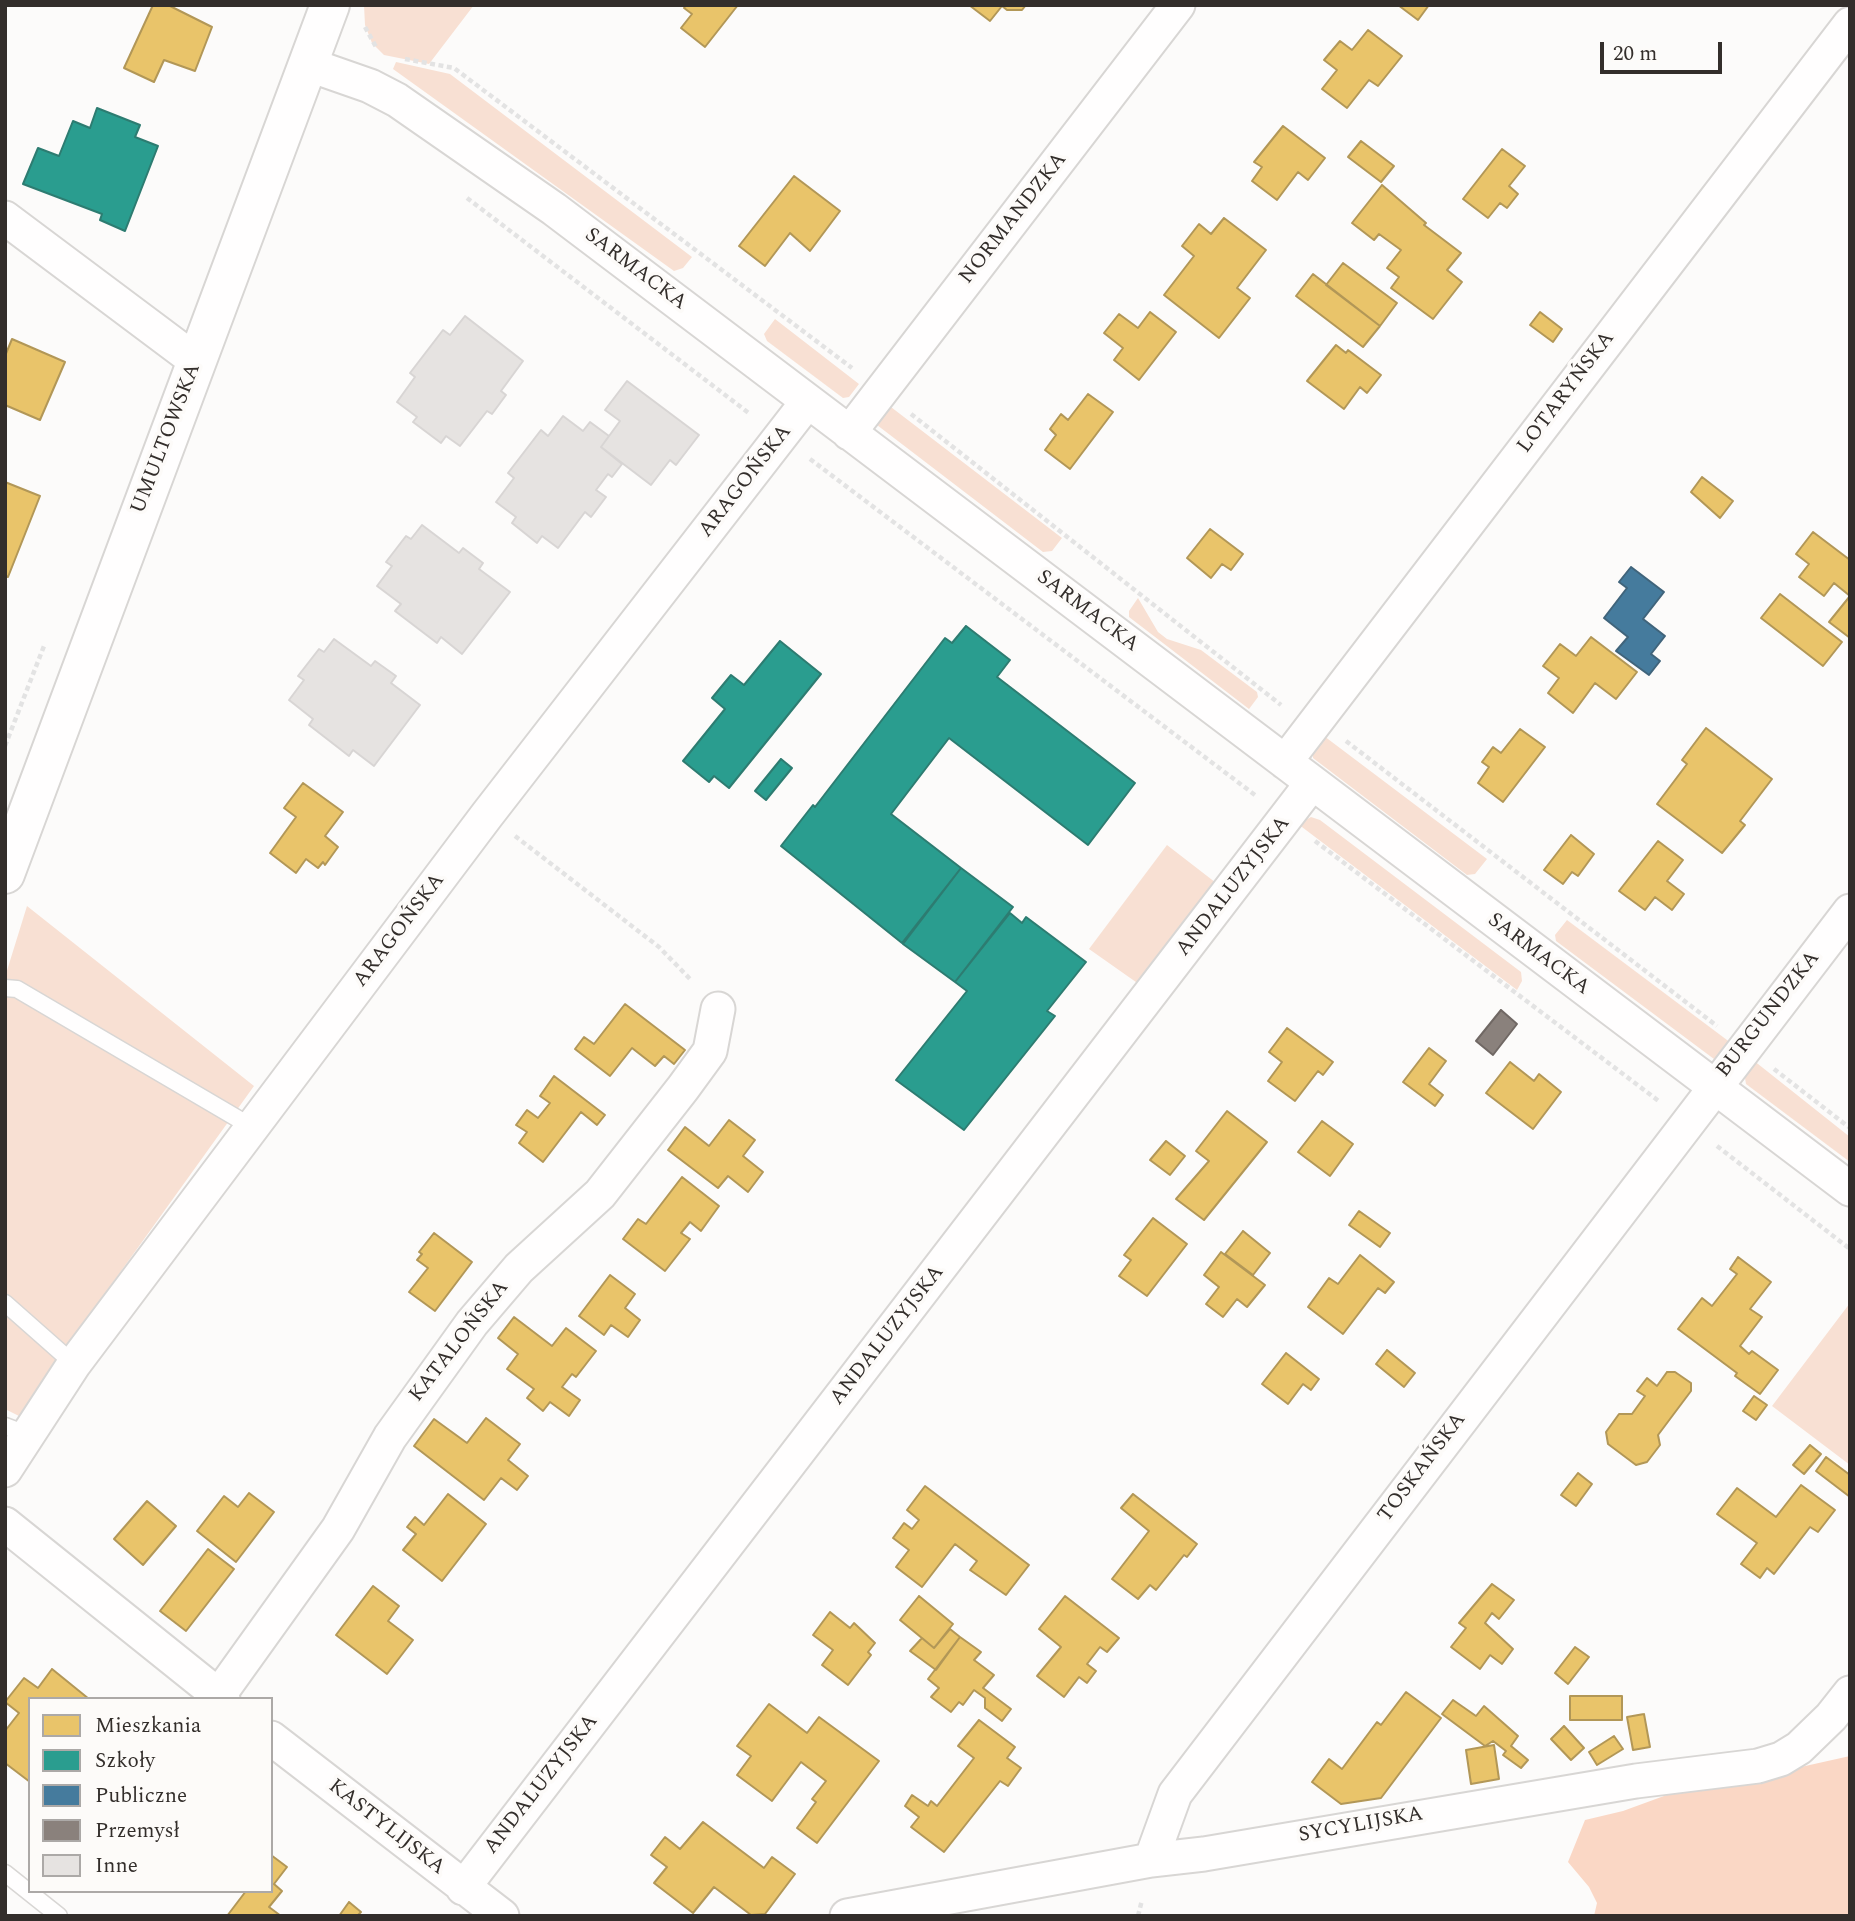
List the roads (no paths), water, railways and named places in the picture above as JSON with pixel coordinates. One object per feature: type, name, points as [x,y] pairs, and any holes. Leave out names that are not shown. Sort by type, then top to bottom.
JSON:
[{"type":"street","name":"NORMANDZKA","points":[[849,433],[1178,5]]},
{"type":"street","name":"UMULTOWSKA","points":[[5,874],[307,64],[347,11]]},
{"type":"street","name":"LOTARYŃSKA","points":[[1285,762],[1850,24]]},
{"type":"street","name":"SARMACKA","points":[[307,64],[370,86],[397,100],[554,209],[1850,1189]]},
{"type":"street","points":[[5,218],[196,361]]},
{"type":"street","name":"ARAGOŃSKA","points":[[5,1470],[16,1430],[74,1364],[487,814],[808,401]]},
{"type":"street","name":"ANDALUZYJSKA","points":[[463,1888],[1287,819],[1312,783]]},
{"type":"street","name":"BURGUNDZKA","points":[[1713,1085],[1850,911]]},
{"type":"street","name":"KATALOŃSKA","points":[[221,1697],[338,1529],[390,1437],[472,1323],[519,1268],[600,1194],[710,1051],[718,1009]]},
{"type":"street","name":"TOSKAŃSKA","points":[[1151,1860],[1175,1794],[1713,1085]]},
{"type":"street","points":[[5,1524],[221,1697]]},
{"type":"street","name":"SYCYLIJSKA","points":[[847,1916],[1151,1860],[1204,1854],[1636,1781],[1758,1766],[1781,1759],[1799,1748],[1831,1717],[1850,1693]]},
{"type":"street","name":"KASTYLIJSKA","points":[[273,1740],[502,1916]]},
{"type":"lane","points":[[5,988],[17,989],[252,1127]]},
{"type":"lane","points":[[5,1303],[74,1364]]},
{"type":"lane","points":[[5,1873],[28,1891]]},
{"type":"lane","points":[[30,1893],[59,1916]]}]
